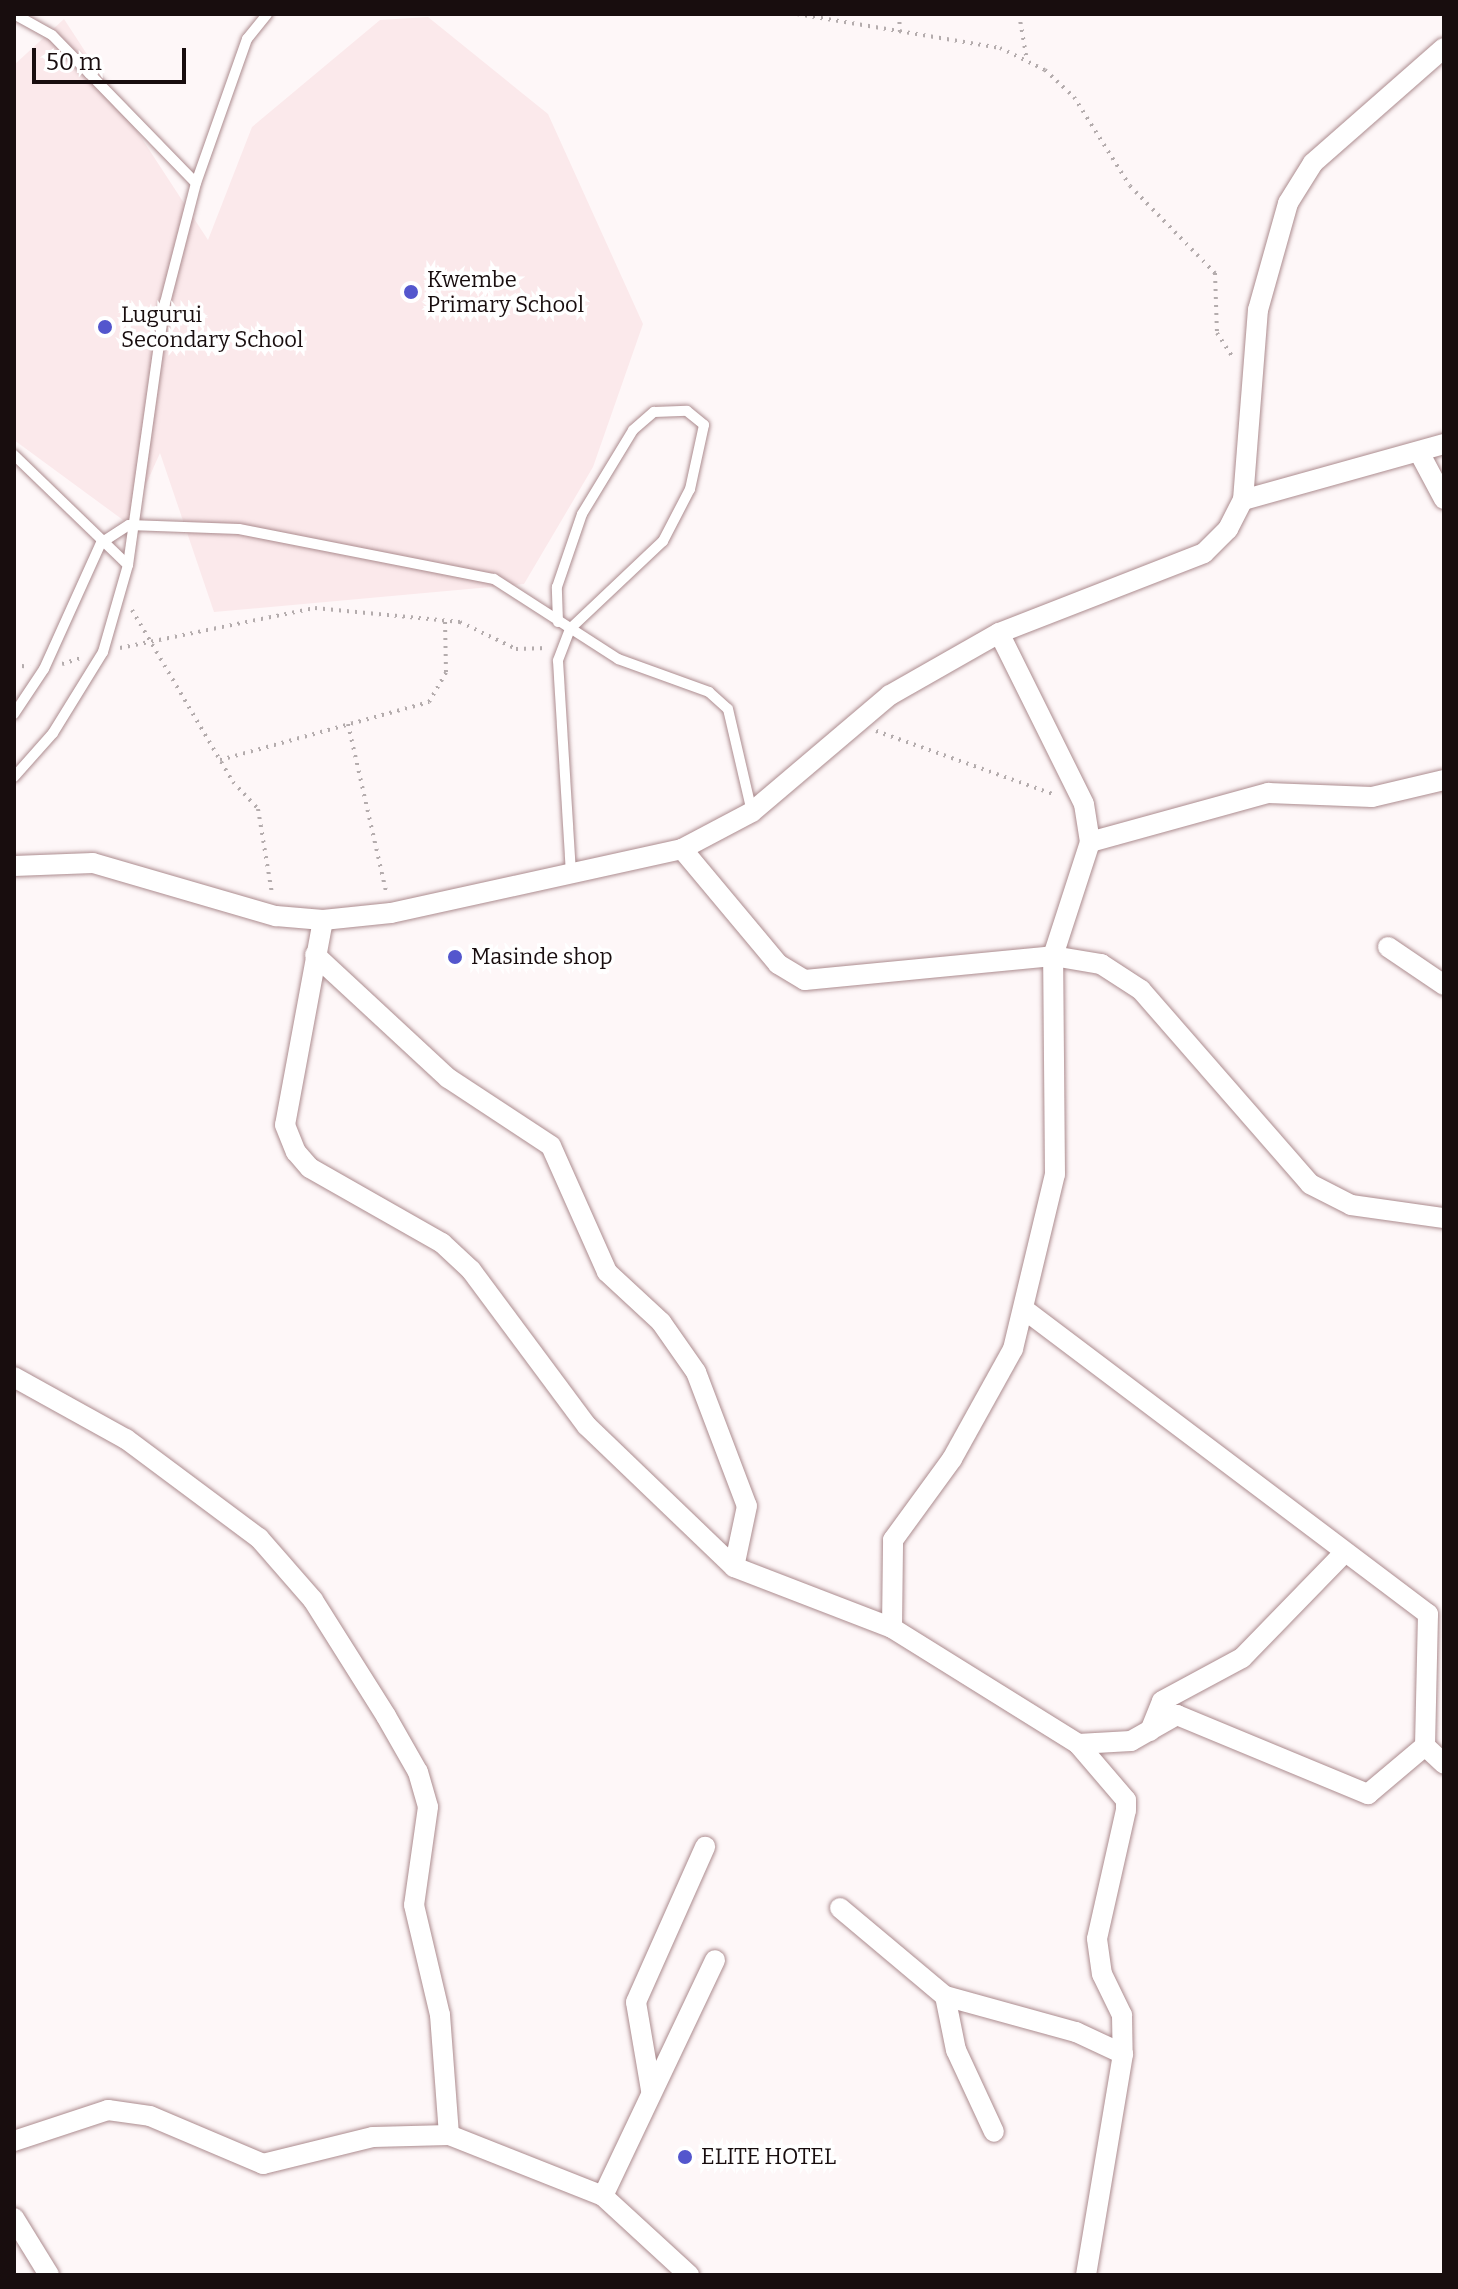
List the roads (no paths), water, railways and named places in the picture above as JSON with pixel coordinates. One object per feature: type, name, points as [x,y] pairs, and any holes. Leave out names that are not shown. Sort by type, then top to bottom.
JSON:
[{"type":"street","points":[[14,866],[93,863],[276,916],[323,920],[391,913],[682,849],[752,812],[890,695],[999,633],[1204,553],[1243,500],[1258,310],[1288,203],[1313,163],[1444,48]]},
{"type":"street","points":[[1243,500],[1420,454],[1444,444]]},
{"type":"street","points":[[1420,454],[1444,499]]},
{"type":"street","points":[[892,1628],[893,1540],[952,1459],[1013,1349],[1025,1310],[1055,1174],[1053,956],[1090,842],[1084,804],[999,633]]},
{"type":"street","points":[[1090,842],[1268,793],[1372,797],[1444,780]]},
{"type":"street","points":[[682,849],[778,964],[805,980],[1053,956],[1101,964],[1141,990],[1310,1184],[1351,1205],[1444,1218]]},
{"type":"street","points":[[323,920],[285,1125],[296,1152],[310,1168],[442,1243],[471,1270],[595,1436],[734,1567],[892,1628],[1078,1744],[1126,1800],[1096,1956],[1122,2015],[1123,2054],[1086,2275]]},
{"type":"street","points":[[1388,947],[1444,985]]},
{"type":"street","points":[[315,955],[448,1078],[551,1146],[607,1272],[661,1322],[696,1372],[747,1506],[734,1567]]},
{"type":"street","points":[[1025,1310],[1428,1614],[1425,1746],[1444,1764]]},
{"type":"street","points":[[14,1377],[126,1439],[259,1538],[313,1600],[386,1716],[418,1772],[428,1807],[414,1905],[440,2015],[449,2135]]},
{"type":"street","points":[[1150,1731],[1162,1701],[1242,1658],[1344,1553]]},
{"type":"street","points":[[1078,1744],[1104,1747],[1150,1731],[1177,1715],[1368,1794],[1425,1746]]},
{"type":"street","points":[[651,2090],[638,1993],[705,1847]]},
{"type":"street","points":[[840,1908],[945,1996],[1076,2032],[1123,2054]]},
{"type":"street","points":[[603,2196],[715,1960]]},
{"type":"street","points":[[945,1996],[956,2050],[994,2132]]},
{"type":"street","points":[[14,2141],[63,2119],[108,2110],[150,2116],[263,2164],[373,2137],[449,2135],[603,2196],[689,2275]]},
{"type":"street","points":[[14,2218],[49,2275]]},
{"type":"lane","points":[[14,14],[52,35],[196,183]]},
{"type":"lane","points":[[14,777],[53,733],[103,652],[128,565],[129,525],[165,303],[196,183],[247,39],[267,14]]},
{"type":"lane","points":[[558,622],[557,587],[582,514],[625,442],[654,412],[687,411],[704,425],[690,489],[663,541],[570,629],[558,661],[571,873]]},
{"type":"lane","points":[[14,455],[101,543],[128,565]]},
{"type":"lane","points":[[14,714],[44,669],[101,543],[129,525],[239,529],[484,576],[636,668],[721,699],[752,812]]},
{"type":"place","name":"Kwembe Primary School","points":[[411,292]]},
{"type":"place","name":"Lugurui Secondary School","points":[[105,327]]},
{"type":"place","name":"Masinde shop","points":[[455,957]]},
{"type":"place","name":"ELITE HOTEL","points":[[685,2157]]}]
